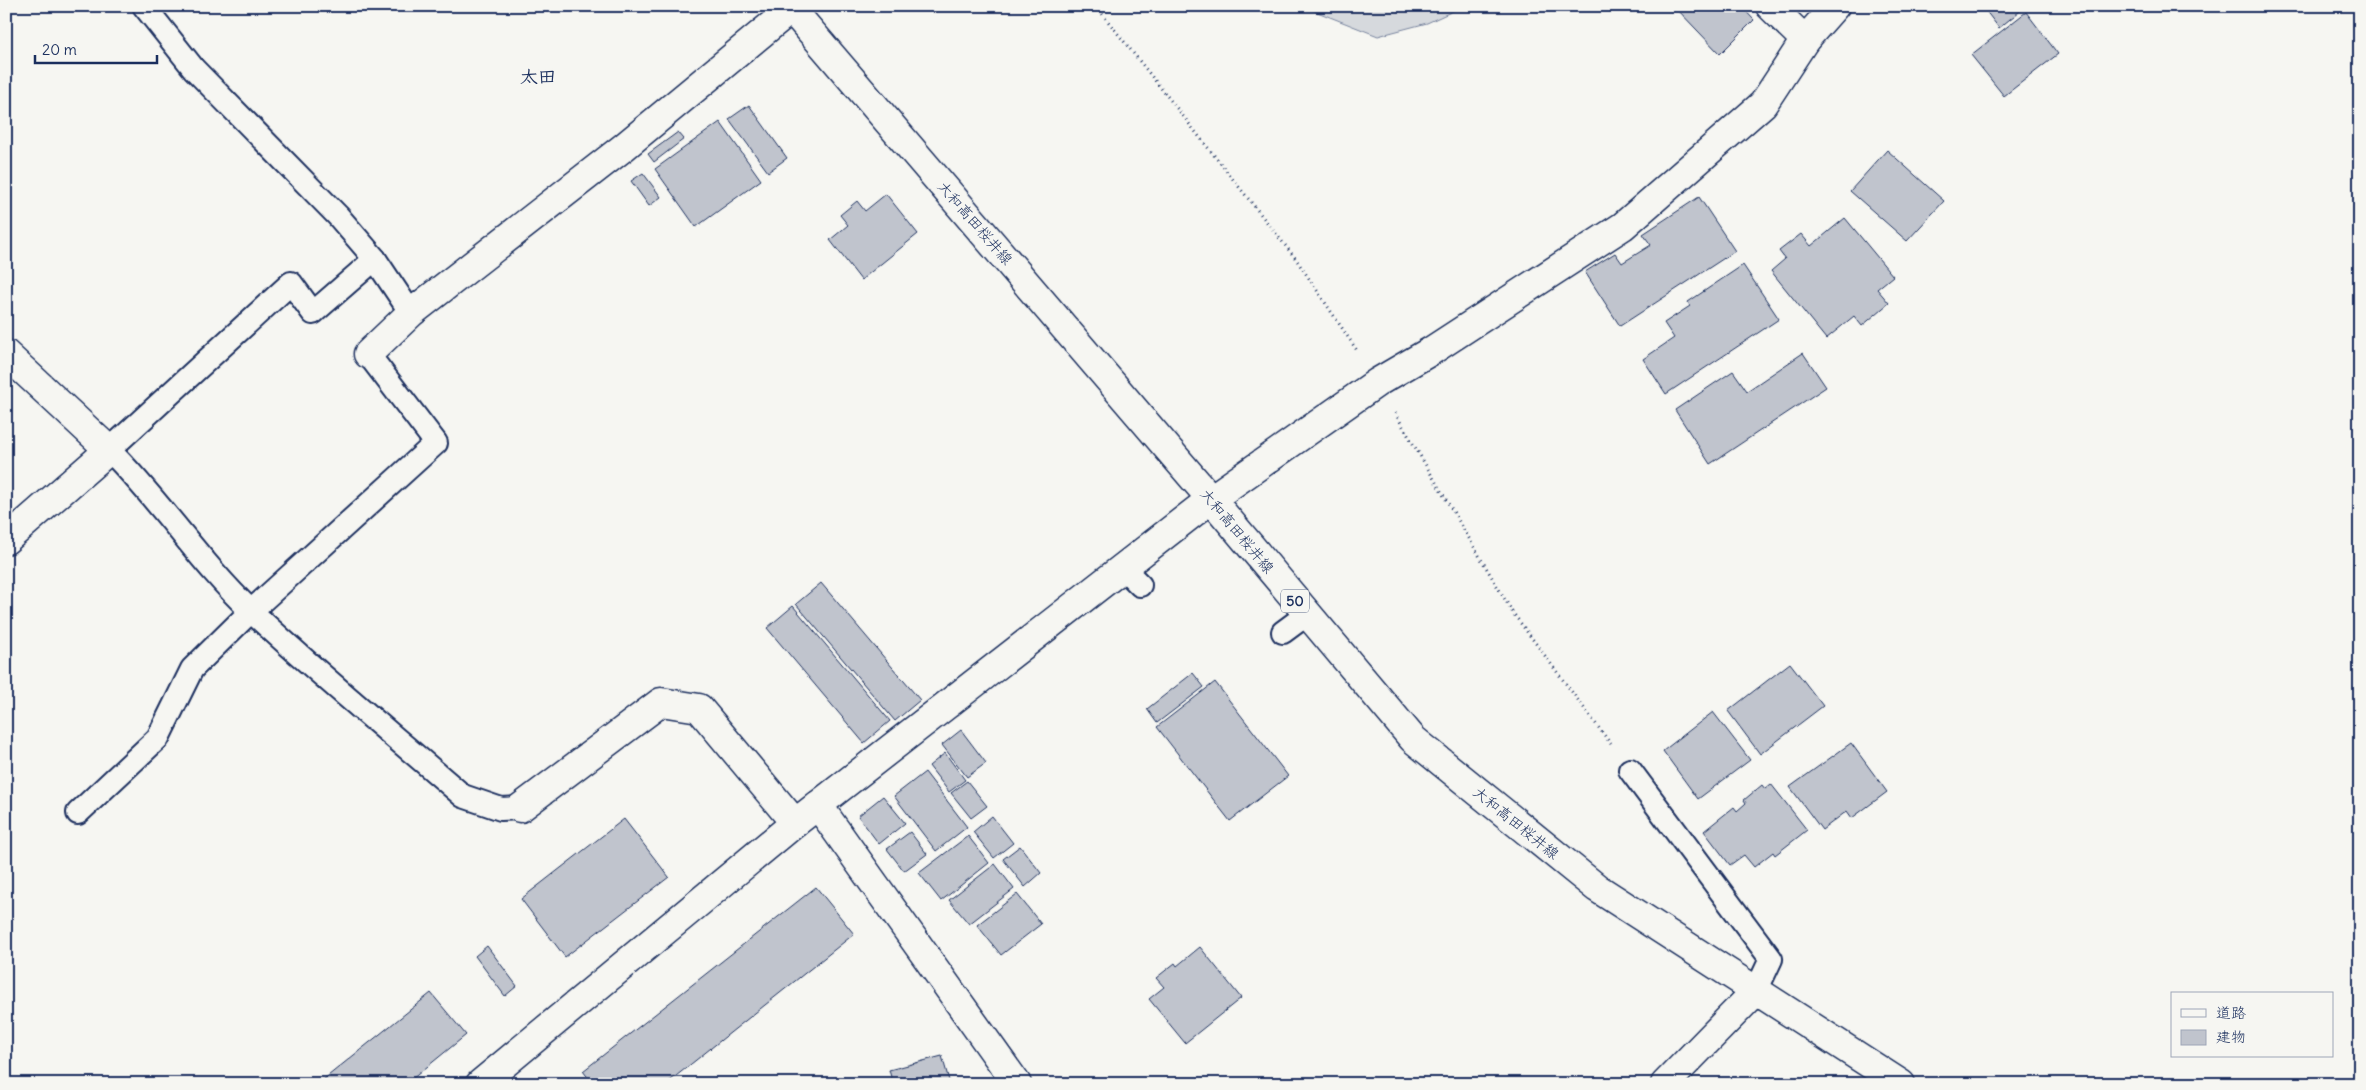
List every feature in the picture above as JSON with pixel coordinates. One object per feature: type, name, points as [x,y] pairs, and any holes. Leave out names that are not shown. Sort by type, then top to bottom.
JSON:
[{"type":"street","points":[[1770,6],[1806,40]]},
{"type":"street","points":[[480,1084],[818,805],[1132,576],[1211,499],[1378,382],[1431,351],[1623,226],[1763,104],[1806,40],[1835,6]]},
{"type":"street","points":[[368,354],[411,313],[624,147],[790,7]]},
{"type":"street","name":"大和高田桜井線","points":[[790,7],[1211,499],[1306,615],[1413,739],[1597,888],[1901,1084]]},
{"type":"street","points":[[6,354],[109,450],[6,540]]},
{"type":"street","points":[[520,808],[661,702],[699,708],[795,823]]},
{"type":"street","points":[[818,805],[1017,1084]]},
{"type":"street","points":[[1665,1084],[1756,991]]},
{"type":"lane","points":[[144,6],[194,69],[338,216],[375,259],[411,313]]},
{"type":"lane","points":[[375,259],[313,313],[291,283],[109,450],[139,479],[191,544],[251,611],[463,796],[501,809],[520,808]]},
{"type":"lane","points":[[78,813],[158,738],[192,669],[251,611],[436,443],[368,354]]},
{"type":"lane","points":[[1283,632],[1306,615]]},
{"type":"lane","points":[[1630,770],[1771,959],[1756,991]]},
{"type":"shaded area","points":[[1302,6],[1464,6],[1427,23],[1378,36]]},
{"type":"building","points":[[1674,6],[1741,6],[1754,20],[1720,54]]},
{"type":"building","points":[[1982,6],[2024,6],[2025,7],[1999,28]]},
{"type":"building","points":[[2026,12],[2058,54],[2004,96],[1971,55]]},
{"type":"building","points":[[749,105],[787,158],[768,172],[729,119]]},
{"type":"building","points":[[720,122],[761,180],[696,227],[655,169]]},
{"type":"building","points":[[678,132],[684,139],[654,162],[648,154]]},
{"type":"building","points":[[1887,150],[1944,201],[1907,241],[1850,191]]},
{"type":"building","points":[[643,173],[661,197],[649,206],[631,181]]},
{"type":"building","points":[[886,194],[918,234],[861,280],[830,240],[848,225],[840,215],[857,201],[865,211]]},
{"type":"building","points":[[1699,197],[1735,251],[1620,326],[1585,272],[1615,253],[1622,263],[1651,245],[1643,234]]},
{"type":"building","points":[[1845,218],[1893,276],[1877,289],[1889,303],[1862,326],[1854,316],[1826,339],[1771,271],[1785,259],[1779,251],[1801,234],[1811,246]]},
{"type":"building","points":[[1743,265],[1779,319],[1666,394],[1643,359],[1674,338],[1664,323],[1690,306],[1688,302]]},
{"type":"building","points":[[1803,353],[1826,387],[1710,464],[1675,410],[1733,371],[1747,391]]},
{"type":"building","points":[[821,583],[920,700],[895,721],[796,604]]},
{"type":"building","points":[[793,606],[890,721],[864,743],[767,628]]},
{"type":"building","points":[[1790,663],[1823,706],[1760,754],[1728,711]]},
{"type":"building","points":[[1193,673],[1204,687],[1157,723],[1147,709]]},
{"type":"building","points":[[1215,682],[1288,776],[1230,821],[1157,727]]},
{"type":"building","points":[[1713,712],[1750,760],[1698,799],[1663,751]]},
{"type":"building","points":[[961,730],[986,763],[967,777],[942,745]]},
{"type":"building","points":[[1851,743],[1887,792],[1852,818],[1847,811],[1822,830],[1790,787]]},
{"type":"building","points":[[945,753],[965,780],[949,792],[929,766]]},
{"type":"building","points":[[925,772],[967,827],[936,851],[894,796]]},
{"type":"building","points":[[967,781],[987,806],[971,818],[951,793]]},
{"type":"building","points":[[1771,784],[1807,830],[1775,855],[1773,852],[1754,867],[1744,855],[1730,865],[1704,831],[1734,807],[1737,811],[1746,803],[1744,800],[1762,785],[1765,789]]},
{"type":"building","points":[[883,796],[905,823],[879,844],[858,816]]},
{"type":"building","points":[[992,816],[1013,843],[994,858],[973,832]]},
{"type":"building","points":[[624,819],[669,877],[565,957],[521,899]]},
{"type":"building","points":[[910,832],[927,854],[904,871],[887,849]]},
{"type":"building","points":[[968,836],[989,863],[941,901],[919,873]]},
{"type":"building","points":[[1020,846],[1041,873],[1025,887],[1003,859]]},
{"type":"building","points":[[995,864],[1014,889],[969,924],[949,900]]},
{"type":"building","points":[[816,887],[854,934],[666,1084],[593,1084],[583,1071]]},
{"type":"building","points":[[1017,894],[1041,924],[1001,955],[977,925]]},
{"type":"building","points":[[487,946],[517,986],[505,996],[475,956]]},
{"type":"building","points":[[1200,947],[1241,998],[1185,1043],[1149,999],[1164,987],[1156,978],[1175,963],[1177,966]]},
{"type":"building","points":[[431,993],[466,1035],[406,1084],[318,1084]]},
{"type":"building","points":[[942,1056],[950,1084],[893,1084],[889,1070]]},
{"type":"building","points":[[574,1079],[578,1084],[567,1084]]},
{"type":"district","name":"太田","points":[[538,77]]}]
